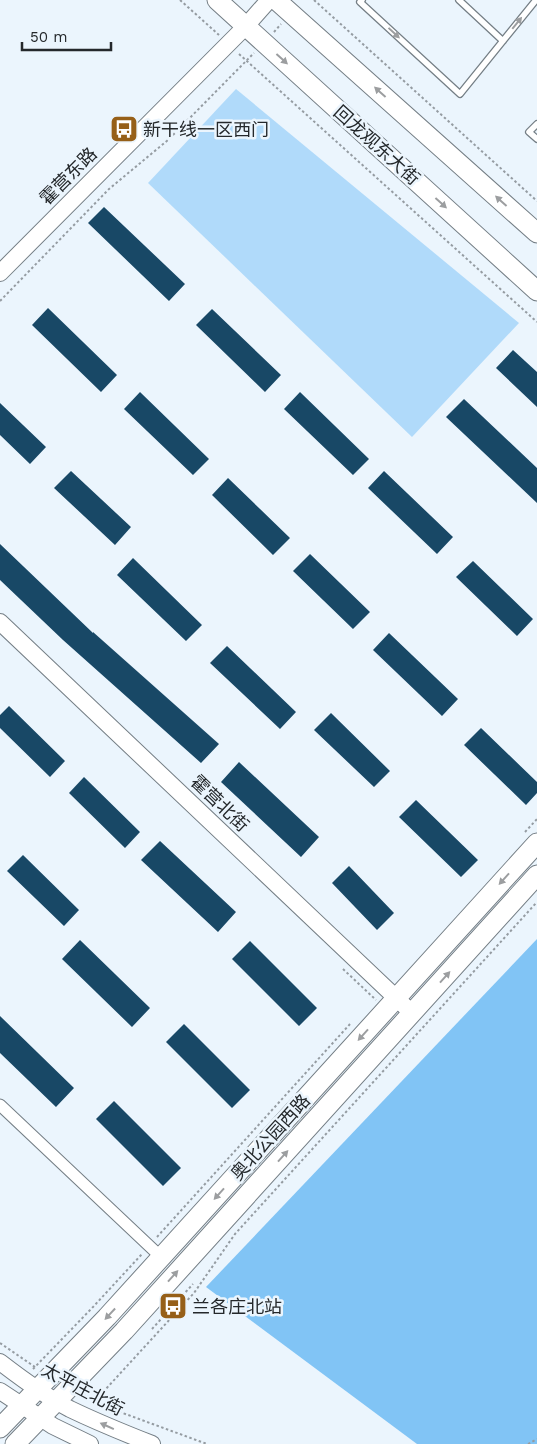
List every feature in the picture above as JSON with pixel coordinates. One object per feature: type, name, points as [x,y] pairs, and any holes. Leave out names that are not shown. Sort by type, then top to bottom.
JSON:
[{"type":"main road","name":"回龙观东大街","points":[[217,0],[537,291]]},
{"type":"main road","points":[[276,0],[537,233]]},
{"type":"main road","name":"奥北公园西路","points":[[0,1428],[107,1317],[155,1251],[396,998],[537,843]]},
{"type":"main road","name":"奥北公园西路","points":[[15,1444],[124,1331],[537,876]]},
{"type":"street","name":"霍营东路","points":[[0,273],[246,26],[269,0]]},
{"type":"street","name":"霍营北街","points":[[0,622],[412,1014]]},
{"type":"street","points":[[0,1105],[155,1251]]},
{"type":"street","name":"太平庄北街","points":[[0,1362],[56,1401],[98,1422],[152,1444]]},
{"type":"street","points":[[0,1391],[67,1434],[90,1444]]},
{"type":"lane","points":[[362,0],[360,2],[460,94],[536,0]]},
{"type":"lane","points":[[458,0],[503,41]]},
{"type":"lane","points":[[537,124],[529,132],[537,139]]},
{"type":"path","points":[[314,0],[537,201]]},
{"type":"path","points":[[0,300],[109,189],[168,140],[226,81]]},
{"type":"path","points":[[277,88],[537,322]]},
{"type":"path","points":[[110,1384],[194,1293],[235,1234],[537,902]]},
{"type":"path","points":[[49,1353],[93,1307],[155,1251],[355,1019]]},
{"type":"path","points":[[152,1329],[193,1284]]},
{"type":"path","points":[[0,1343],[20,1357]]},
{"type":"path","points":[[120,1412],[207,1444]]},
{"type":"path","points":[[528,1444],[537,1439]]},
{"type":"shaded area","points":[[236,89],[519,323],[412,437],[148,183]]},
{"type":"shaded area","points":[[537,939],[537,1444],[417,1444],[206,1287]]},
{"type":"building","points":[[104,207],[185,284],[169,301],[88,223]]},
{"type":"building","points":[[48,308],[117,375],[101,392],[32,325]]},
{"type":"building","points":[[212,309],[281,375],[265,392],[196,325]]},
{"type":"building","points":[[513,350],[537,372],[537,407],[496,368]]},
{"type":"building","points":[[140,392],[209,459],[193,475],[124,409]]},
{"type":"building","points":[[300,392],[369,459],[353,475],[284,409]]},
{"type":"building","points":[[464,399],[537,468],[537,503],[446,417]]},
{"type":"building","points":[[0,403],[46,447],[30,464],[0,435]]},
{"type":"building","points":[[71,471],[131,527],[115,545],[54,488]]},
{"type":"building","points":[[384,471],[453,537],[437,554],[368,488]]},
{"type":"building","points":[[228,478],[290,538],[273,555],[212,495]]},
{"type":"building","points":[[0,544],[93,633],[219,744],[201,763],[63,640],[0,580]]},
{"type":"building","points":[[310,554],[370,612],[353,629],[293,571]]},
{"type":"building","points":[[133,558],[202,625],[186,641],[117,575]]},
{"type":"building","points":[[473,561],[533,619],[517,636],[456,577]]},
{"type":"building","points":[[389,633],[458,699],[442,716],[373,650]]},
{"type":"building","points":[[227,646],[296,712],[280,729],[210,663]]},
{"type":"building","points":[[9,706],[65,761],[50,777],[0,728],[0,715]]},
{"type":"building","points":[[331,713],[390,771],[374,787],[314,730]]},
{"type":"building","points":[[481,728],[537,782],[537,793],[526,805],[464,745]]},
{"type":"building","points":[[239,762],[319,837],[301,857],[221,782]]},
{"type":"building","points":[[84,777],[140,832],[125,848],[69,793]]},
{"type":"building","points":[[416,800],[478,860],[461,877],[399,817]]},
{"type":"building","points":[[160,841],[236,912],[218,932],[141,860]]},
{"type":"building","points":[[23,855],[79,910],[64,926],[7,871]]},
{"type":"building","points":[[349,866],[394,913],[377,930],[332,883]]},
{"type":"building","points":[[80,940],[150,1008],[132,1027],[62,959]]},
{"type":"building","points":[[250,941],[317,1008],[299,1026],[232,959]]},
{"type":"building","points":[[0,1016],[74,1088],[56,1107],[0,1053]]},
{"type":"building","points":[[184,1024],[250,1090],[232,1108],[166,1042]]},
{"type":"building","points":[[114,1101],[181,1168],[163,1186],[96,1119]]},
{"type":"place","name":"新干线一区西门","points":[[124,129]]},
{"type":"place","name":"兰各庄北站","points":[[173,1306]]}]
